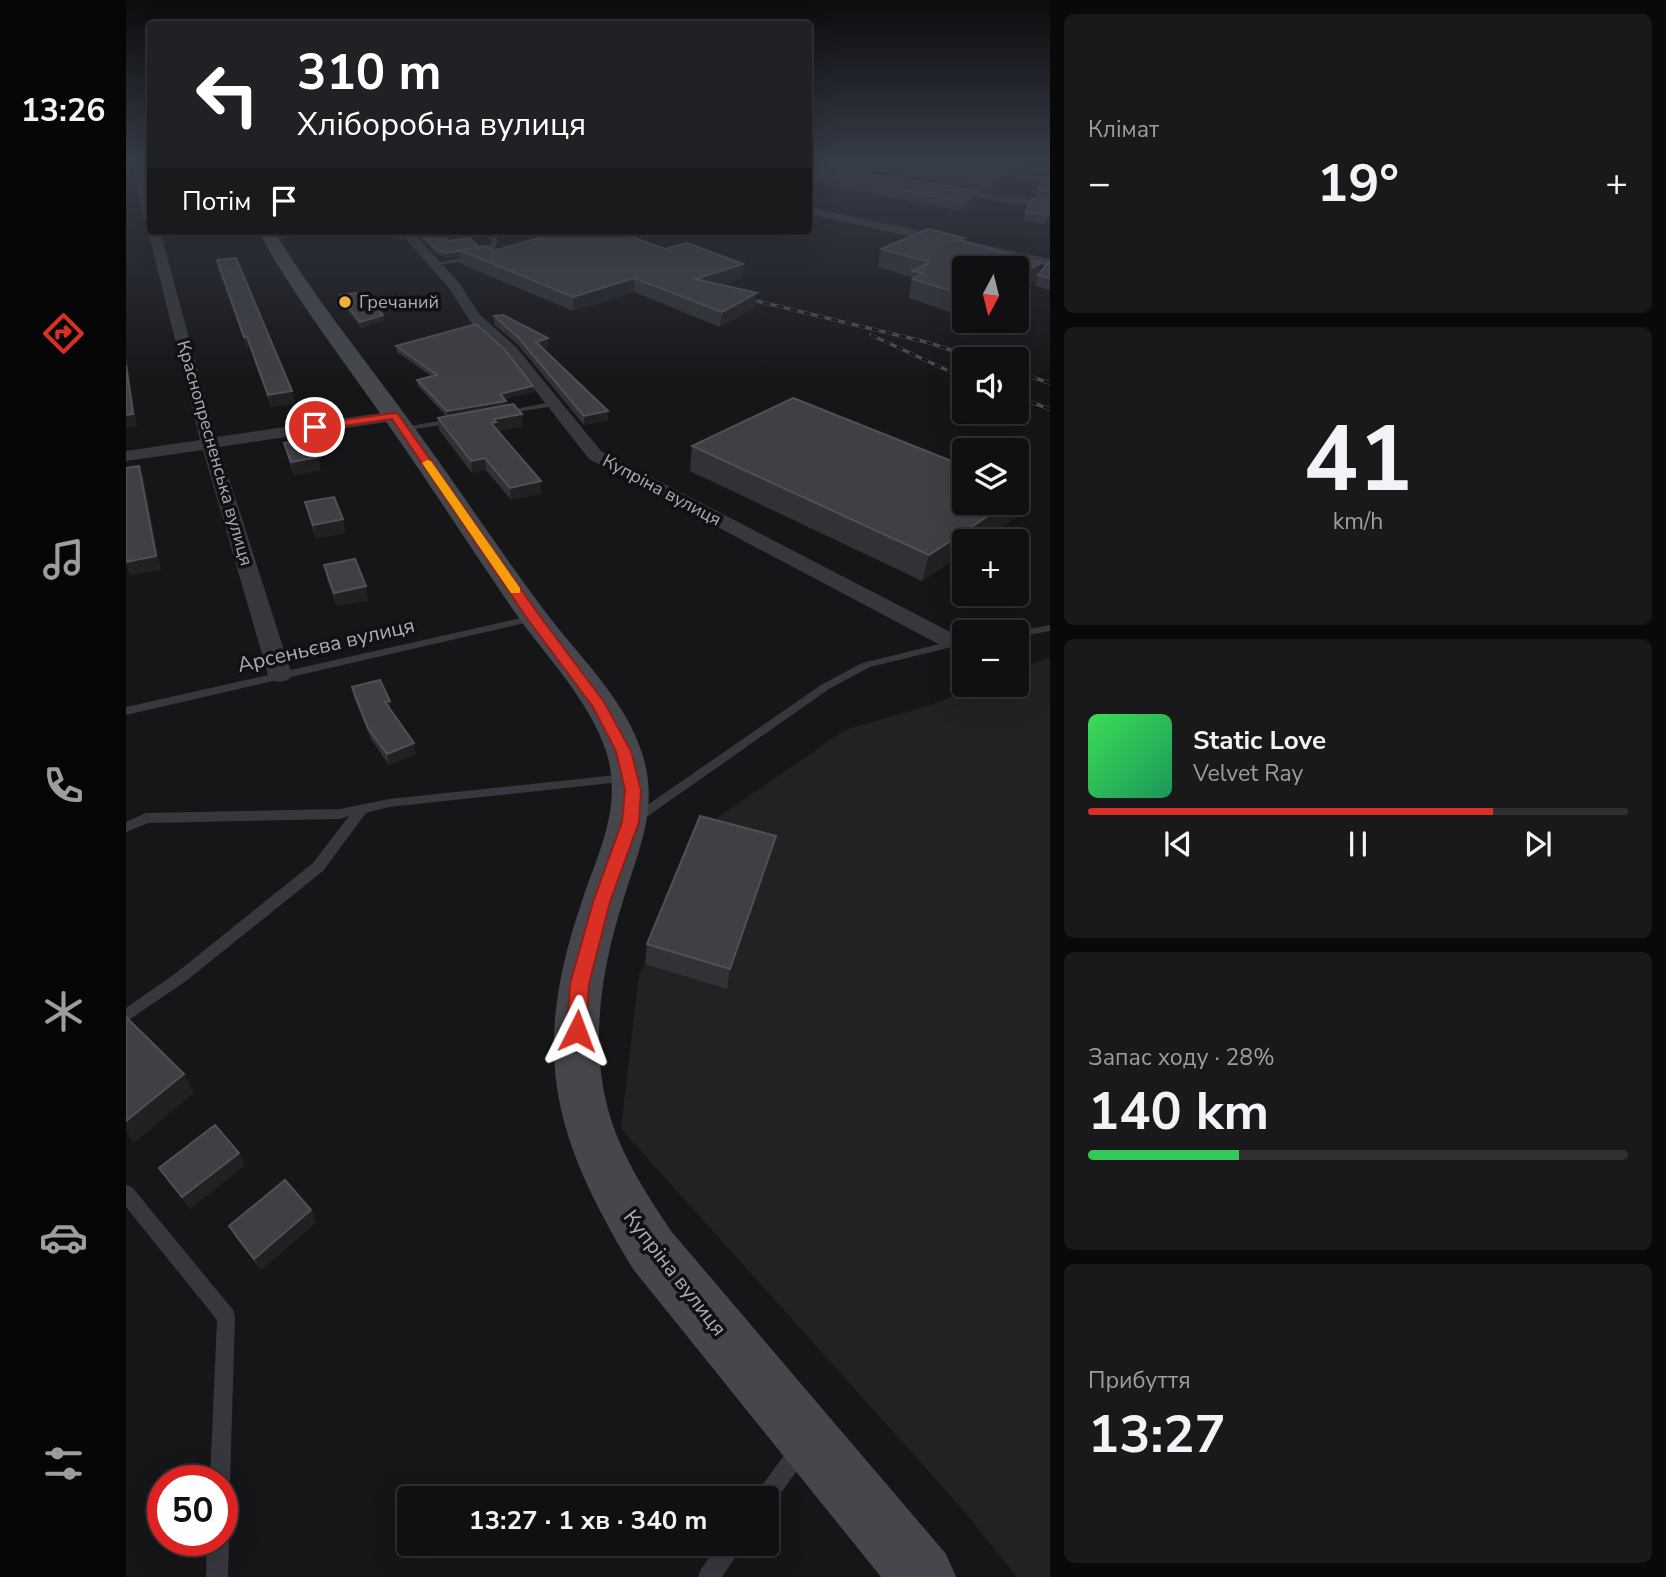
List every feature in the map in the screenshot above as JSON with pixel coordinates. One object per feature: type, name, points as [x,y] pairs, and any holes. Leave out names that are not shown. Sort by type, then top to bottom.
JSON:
[{"type":"main road","name":"Купріна вулиця","points":[[269,236],[310,304],[399,423],[534,618],[599,706],[623,751],[633,790],[631,822],[601,902],[579,984],[575,1055],[578,1090],[587,1127],[623,1206],[652,1250],[923,1577]]},
{"type":"street","name":"Краснопресненська вулиця","points":[[155,236],[209,442],[279,675]]},
{"type":"street","name":"Купріна вулиця","points":[[409,236],[454,286],[475,318],[511,350],[595,455],[952,638]]},
{"type":"street","points":[[927,236],[1050,263]]},
{"type":"street","points":[[126,456],[209,442],[399,423]]},
{"type":"lane","points":[[433,264],[486,256],[492,252],[495,239],[489,236]]},
{"type":"lane","points":[[498,413],[552,404]]},
{"type":"lane","points":[[399,423],[471,418]]},
{"type":"lane","name":"Арсеньєва вулиця","points":[[126,711],[534,618]]},
{"type":"lane","points":[[1029,632],[1050,628]]},
{"type":"lane","points":[[631,822],[825,687],[866,665],[952,643]]},
{"type":"lane","points":[[126,827],[146,818],[340,814],[389,803],[630,778]]},
{"type":"lane","points":[[126,1016],[181,976],[318,867],[362,809]]},
{"type":"lane","points":[[126,1193],[226,1317],[221,1465]]},
{"type":"lane","points":[[774,1486],[808,1438]]},
{"type":"lane","points":[[217,1577],[218,1556]]},
{"type":"lane","points":[[709,1577],[724,1556]]},
{"type":"shaded area","points":[[1050,657],[1050,1577],[1017,1577],[959,1505],[621,1129],[639,974],[701,829],[845,730],[952,697],[1029,697],[1029,666]]},
{"type":"building","points":[[423,236],[443,236],[448,241],[469,238],[479,247],[446,253],[436,249]]},
{"type":"building","points":[[548,236],[627,236],[665,249],[687,243],[743,264],[695,279],[757,293],[722,312],[634,278],[573,297],[460,250],[487,246],[493,251]]},
{"type":"building","points":[[913,236],[954,236],[964,238],[959,240],[1016,256],[952,256],[952,291],[913,279],[923,273],[913,271],[930,262],[881,249]]},
{"type":"building","points":[[236,258],[292,391],[268,395],[217,260]]},
{"type":"building","points":[[1029,260],[1041,263],[1029,270]]},
{"type":"building","points":[[1050,261],[1050,278],[1038,275]]},
{"type":"building","points":[[364,292],[383,315],[360,322],[340,295]]},
{"type":"building","points":[[503,315],[548,338],[536,342],[608,411],[584,416],[518,337],[494,316]]},
{"type":"building","points":[[476,324],[504,349],[533,386],[500,394],[506,401],[447,411],[417,380],[437,375],[396,346]]},
{"type":"building","points":[[126,365],[133,414],[126,415]]},
{"type":"building","points":[[793,398],[952,461],[952,515],[989,515],[968,529],[952,529],[952,540],[929,555],[692,446]]},
{"type":"building","points":[[513,404],[522,414],[494,419],[496,422],[491,423],[541,481],[510,488],[485,458],[471,461],[438,418]]},
{"type":"building","points":[[310,438],[318,457],[291,462],[284,443]]},
{"type":"building","points":[[139,466],[156,556],[126,562],[126,468]]},
{"type":"building","points":[[334,497],[343,519],[313,525],[305,502]]},
{"type":"building","points":[[355,559],[366,586],[334,593],[324,565]]},
{"type":"building","points":[[380,680],[390,701],[385,702],[414,743],[387,754],[368,728],[352,687]]},
{"type":"building","points":[[700,816],[776,836],[730,969],[647,944]]},
{"type":"building","points":[[126,1017],[184,1074],[126,1121]]},
{"type":"building","points":[[215,1125],[239,1153],[182,1197],[159,1168]]},
{"type":"building","points":[[285,1180],[311,1210],[254,1259],[229,1226]]},
{"type":"railway","points":[[736,296],[952,350]]},
{"type":"railway","points":[[871,335],[952,372]]},
{"type":"railway","points":[[1029,376],[1050,383]]},
{"type":"railway","points":[[1029,401],[1050,409]]},
{"type":"slow traffic","points":[[427,463],[515,591]]},
{"type":"place","name":"Гречаний","points":[[345,302]]},
{"type":"route","points":[[315,427],[394,416],[534,618],[599,706],[623,751],[633,790],[631,822],[601,902],[579,984],[577,1031]]}]
